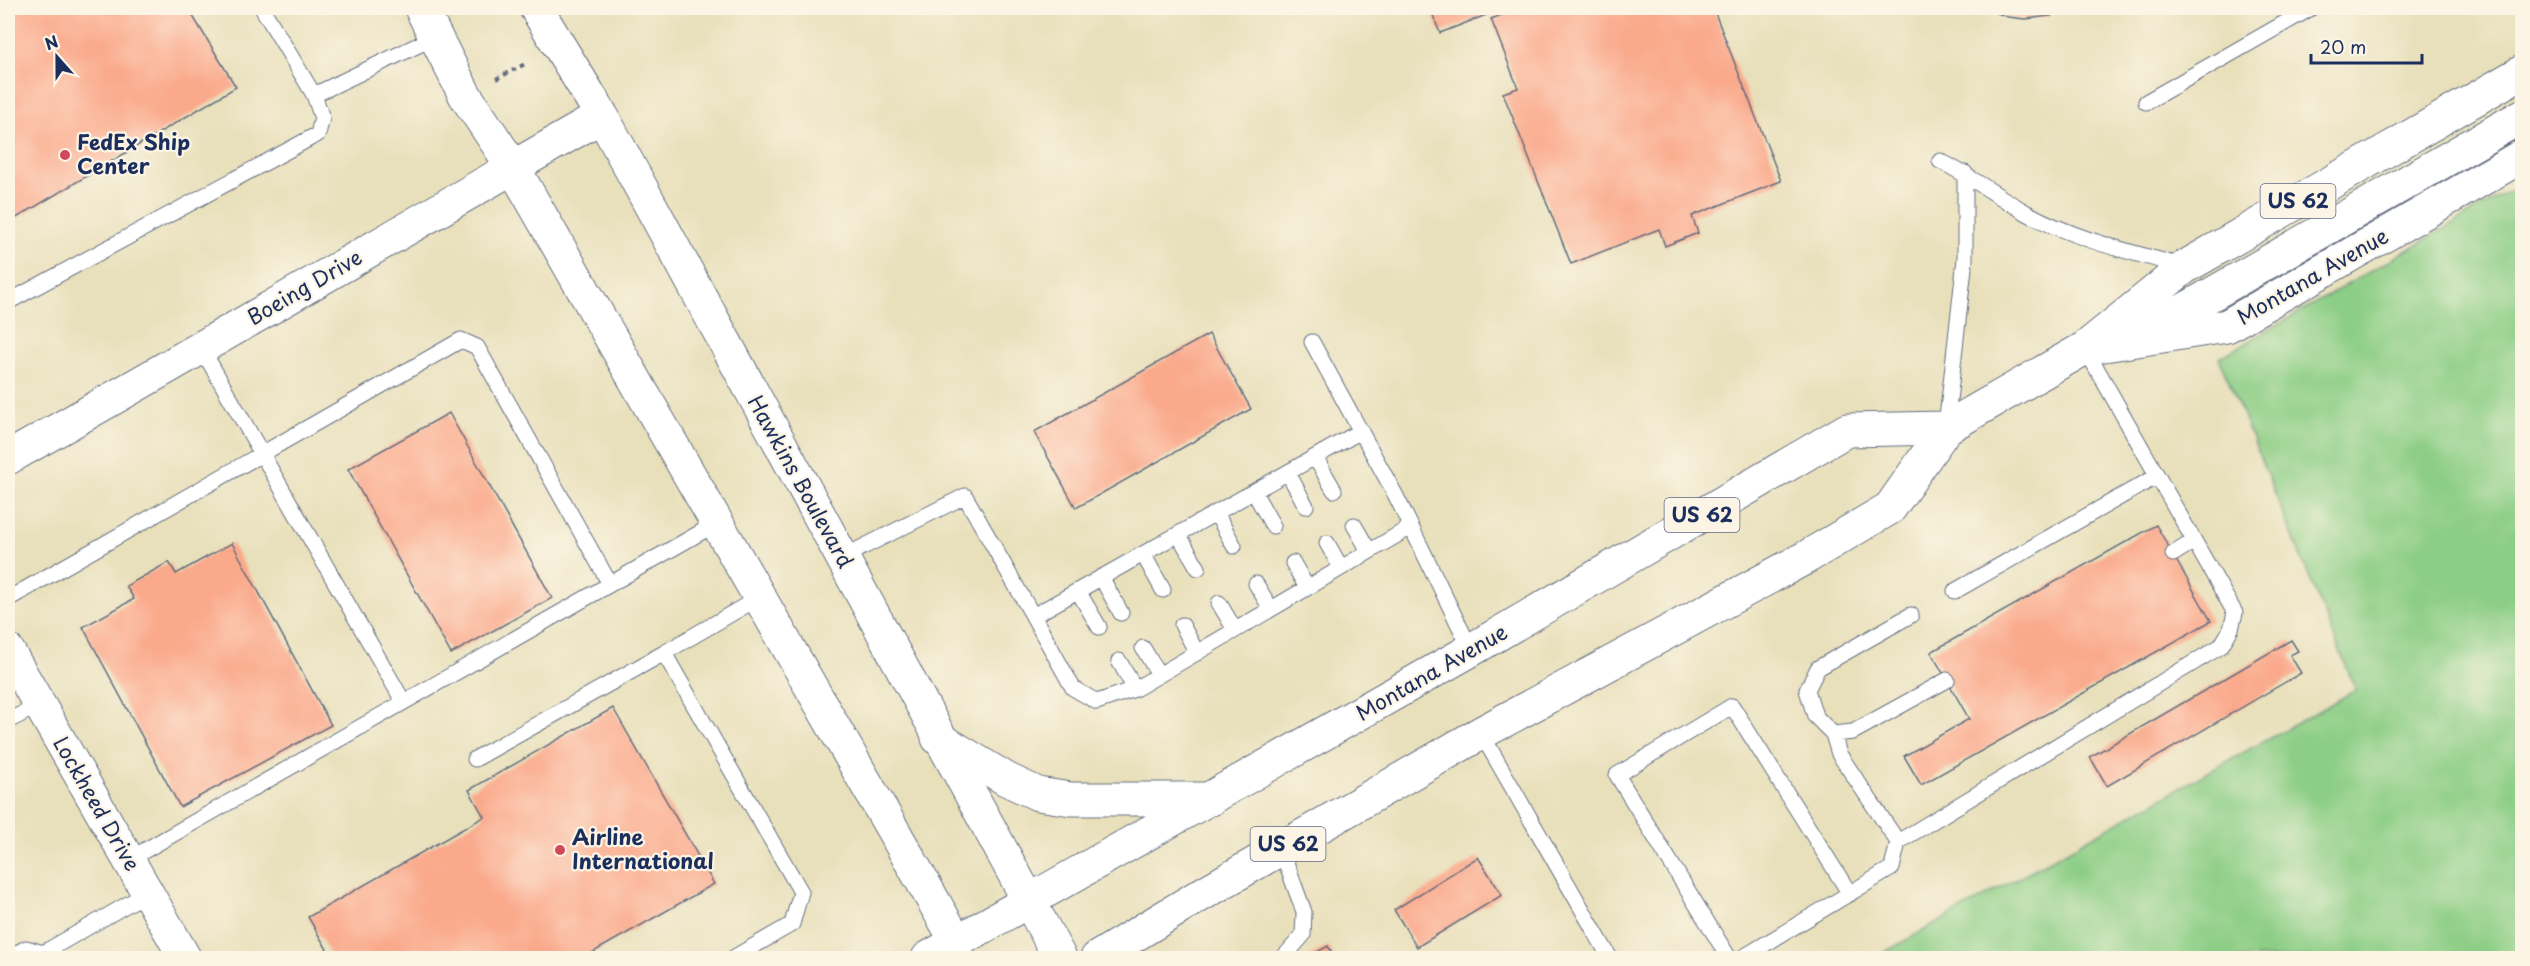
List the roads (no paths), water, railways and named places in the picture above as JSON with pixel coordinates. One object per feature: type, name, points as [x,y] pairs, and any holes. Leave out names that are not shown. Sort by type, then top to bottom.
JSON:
[{"type":"main road","points":[[422,8],[465,95],[513,167],[957,942]]},
{"type":"main road","name":"Hawkins Boulevard","points":[[536,8],[602,116],[938,738],[1060,958]]},
{"type":"main road","name":"Montana Avenue","points":[[1097,958],[1481,734],[1805,558],[1890,508],[1946,428],[2085,348],[2185,267],[2523,72]]},
{"type":"main road","name":"Boeing Drive","points":[[8,458],[202,349],[306,285],[443,209],[602,116]]},
{"type":"main road","points":[[2129,342],[2523,116]]},
{"type":"main road","name":"Montana Avenue","points":[[2085,348],[2227,326],[2523,156]]},
{"type":"main road","name":"Montana Avenue","points":[[928,958],[1471,650],[1847,430],[1946,428]]},
{"type":"main road","points":[[938,738],[1006,779],[1038,794],[1071,799],[1213,798]]},
{"type":"street","name":"Lockheed Drive","points":[[8,650],[185,958]]},
{"type":"lane","points":[[8,302],[318,134],[322,118],[314,95],[262,8]]},
{"type":"lane","points":[[2146,102],[2311,8]]},
{"type":"lane","points":[[314,95],[435,37]]},
{"type":"lane","points":[[1940,161],[1965,173],[2028,214],[2086,238],[2185,267]]},
{"type":"lane","points":[[1946,428],[1965,259],[1965,173]]},
{"type":"lane","points":[[8,599],[260,452],[461,340],[477,347],[610,584]]},
{"type":"lane","points":[[1312,342],[1411,527],[1471,650]]},
{"type":"lane","points":[[1742,958],[1892,868],[1899,842],[2222,646],[2231,629],[2235,613],[2085,348]]},
{"type":"lane","points":[[202,349],[403,701]]},
{"type":"lane","points":[[1033,616],[1361,431]]},
{"type":"lane","points":[[1315,457],[1334,490]]},
{"type":"lane","points":[[1288,473],[1306,506]]},
{"type":"lane","points":[[1955,591],[2157,476]]},
{"type":"lane","points":[[1254,492],[1273,526]]},
{"type":"lane","points":[[841,558],[965,496],[1073,688],[1097,702],[1136,689],[1411,527]]},
{"type":"lane","points":[[1216,513],[1234,546]]},
{"type":"lane","points":[[128,860],[717,523]]},
{"type":"lane","points":[[1354,525],[1369,551]]},
{"type":"lane","points":[[1178,534],[1198,568]]},
{"type":"lane","points":[[2173,554],[2194,541]]},
{"type":"lane","points":[[1327,543],[1341,568]]},
{"type":"lane","points":[[1143,554],[1163,590]]},
{"type":"lane","points":[[1293,563],[1307,588]]},
{"type":"lane","points":[[1101,578],[1121,613]]},
{"type":"lane","points":[[1256,584],[1271,609]]},
{"type":"lane","points":[[1078,591],[1099,627]]},
{"type":"lane","points":[[475,759],[760,597]]},
{"type":"lane","points":[[1219,603],[1235,630]]},
{"type":"lane","points":[[1899,842],[1839,754],[1833,734],[1815,716],[1807,690],[1818,668],[1911,615]]},
{"type":"lane","points":[[1182,626],[1197,653]]},
{"type":"lane","points":[[1143,648],[1159,675]]},
{"type":"lane","points":[[664,652],[801,892],[792,924],[733,958]]},
{"type":"lane","points":[[1119,661],[1136,689]]},
{"type":"lane","points":[[1833,734],[1853,732],[1947,680]]},
{"type":"lane","points":[[8,721],[39,705]]},
{"type":"lane","points":[[1729,958],[1617,775],[1732,706],[1850,894]]},
{"type":"lane","points":[[1481,734],[1610,958]]},
{"type":"lane","points":[[1281,849],[1304,912],[1303,935],[1283,958]]},
{"type":"lane","points":[[8,958],[26,948],[45,956],[147,893]]},
{"type":"place","name":"FedEx Ship Center","points":[[65,155]]},
{"type":"place","name":"Airline International","points":[[560,850]]}]
